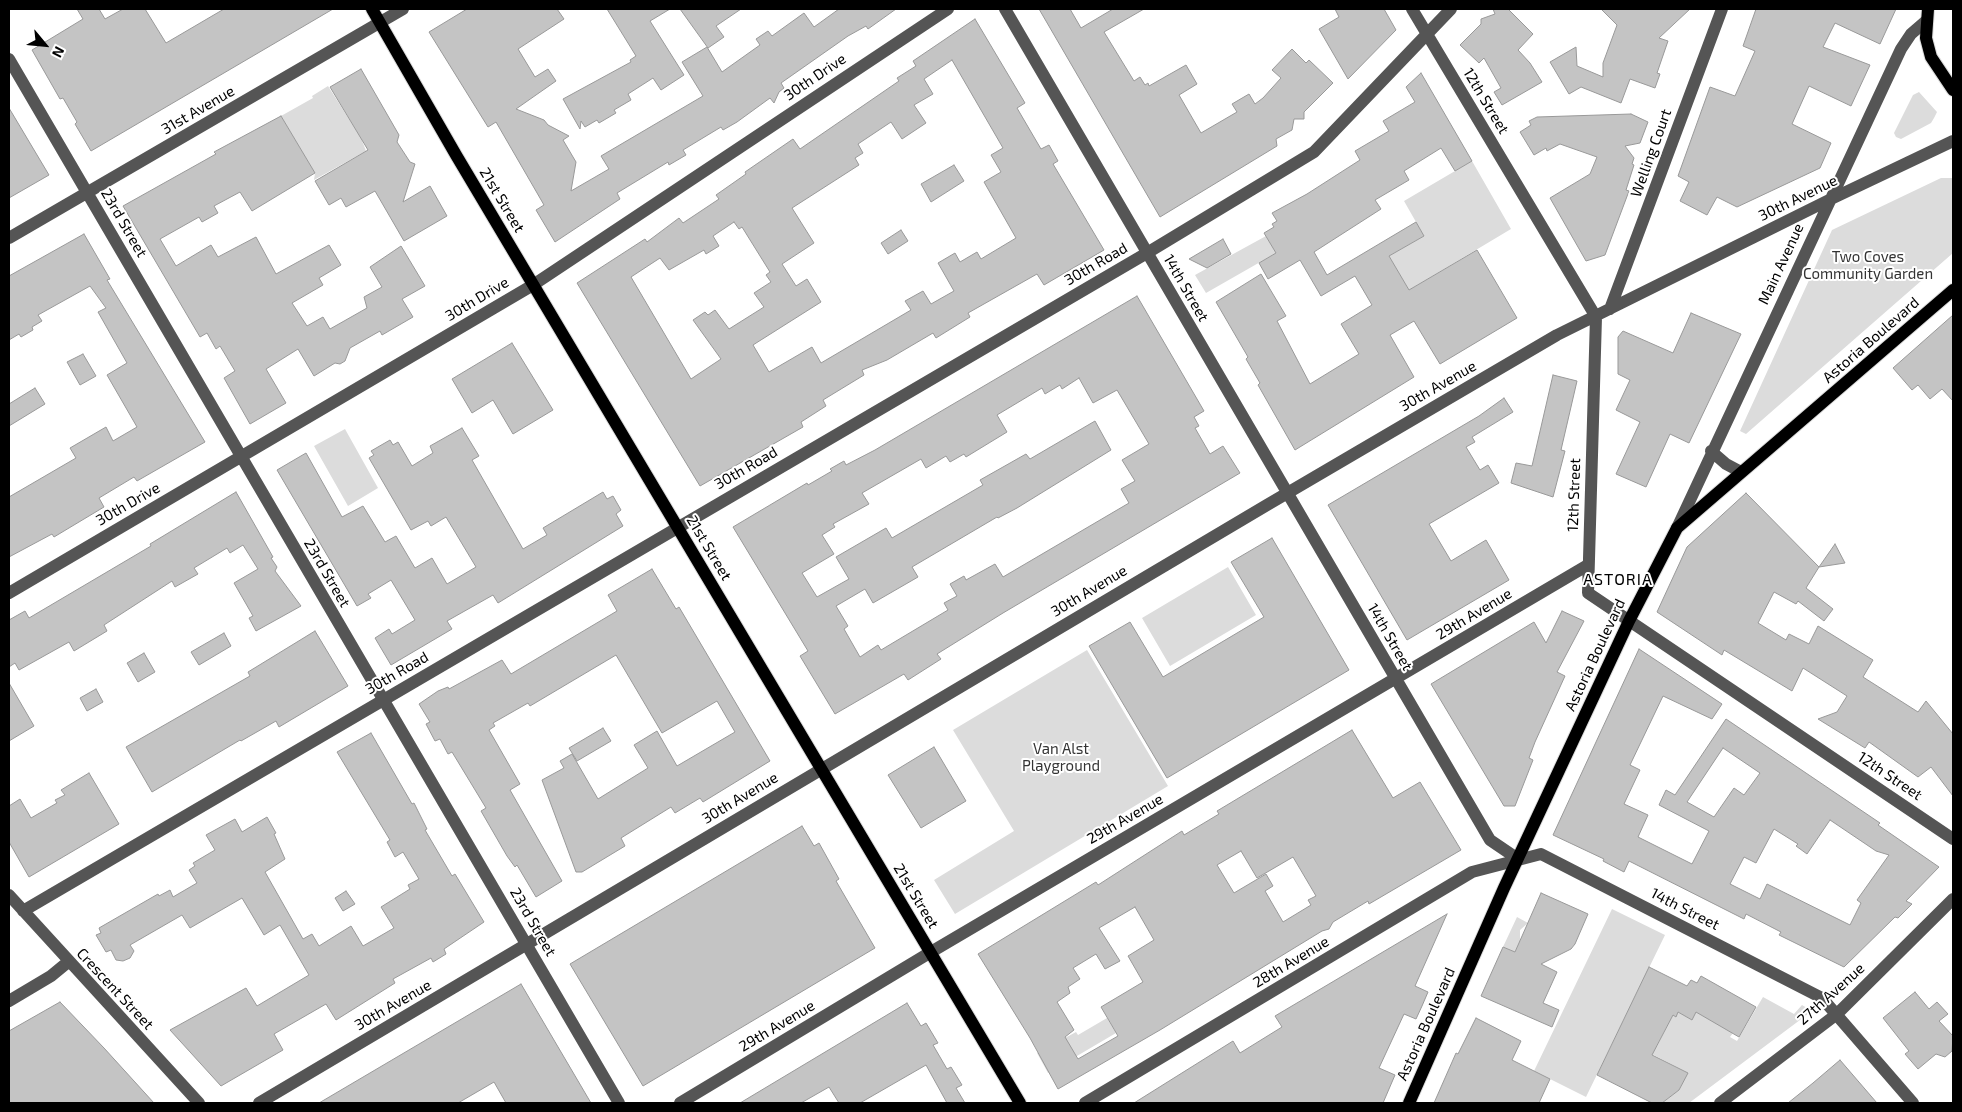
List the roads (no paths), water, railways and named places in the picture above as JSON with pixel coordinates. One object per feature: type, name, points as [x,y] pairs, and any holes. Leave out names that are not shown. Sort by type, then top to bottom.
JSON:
[{"type":"main road","name":"21st Street","points":[[372,9],[533,285],[1020,1103]]},
{"type":"main road","points":[[1927,15],[1926,38],[1931,57],[1953,90]]},
{"type":"main road","name":"Astoria Boulevard","points":[[1409,1103],[1518,859],[1629,621],[1677,528],[1953,290]]},
{"type":"street","name":"31st Avenue","points":[[9,238],[403,9]]},
{"type":"street","name":"30th Drive","points":[[9,593],[533,285],[948,9]]},
{"type":"street","name":"14th Street","points":[[1004,9],[1490,840],[1518,859],[1542,854],[1822,998],[1913,1103]]},
{"type":"street","name":"12th Street","points":[[1412,9],[1596,317],[1588,593],[1953,839]]},
{"type":"street","name":"30th Road","points":[[23,911],[1147,253],[1314,152],[1451,9]]},
{"type":"street","name":"Welling Court","points":[[1610,309],[1722,9]]},
{"type":"street","name":"Main Avenue","points":[[1677,528],[1711,451],[1901,49],[1927,15]]},
{"type":"street","name":"23rd Street","points":[[9,59],[619,1103]]},
{"type":"street","name":"30th Avenue","points":[[259,1103],[528,945],[820,769],[1557,335],[1829,200],[1953,141]]},
{"type":"street","points":[[1711,451],[1726,464],[1742,472]]},
{"type":"street","name":"29th Avenue","points":[[680,1103],[931,952],[1588,565]]},
{"type":"street","name":"28th Avenue","points":[[1085,1103],[1472,872],[1518,859]]},
{"type":"street","name":"Crescent Street","points":[[9,895],[68,962],[199,1103]]},
{"type":"street","name":"27th Avenue","points":[[1720,1103],[1837,1014],[1953,899]]},
{"type":"street","points":[[9,1001],[51,976],[68,962]]},
{"type":"district","name":"ASTORIA","points":[[1618,580]]},
{"type":"park label","name":"Two Coves Community Garden","points":[[1868,266]]},
{"type":"park label","name":"Van Alst Playground","points":[[1061,758]]}]
